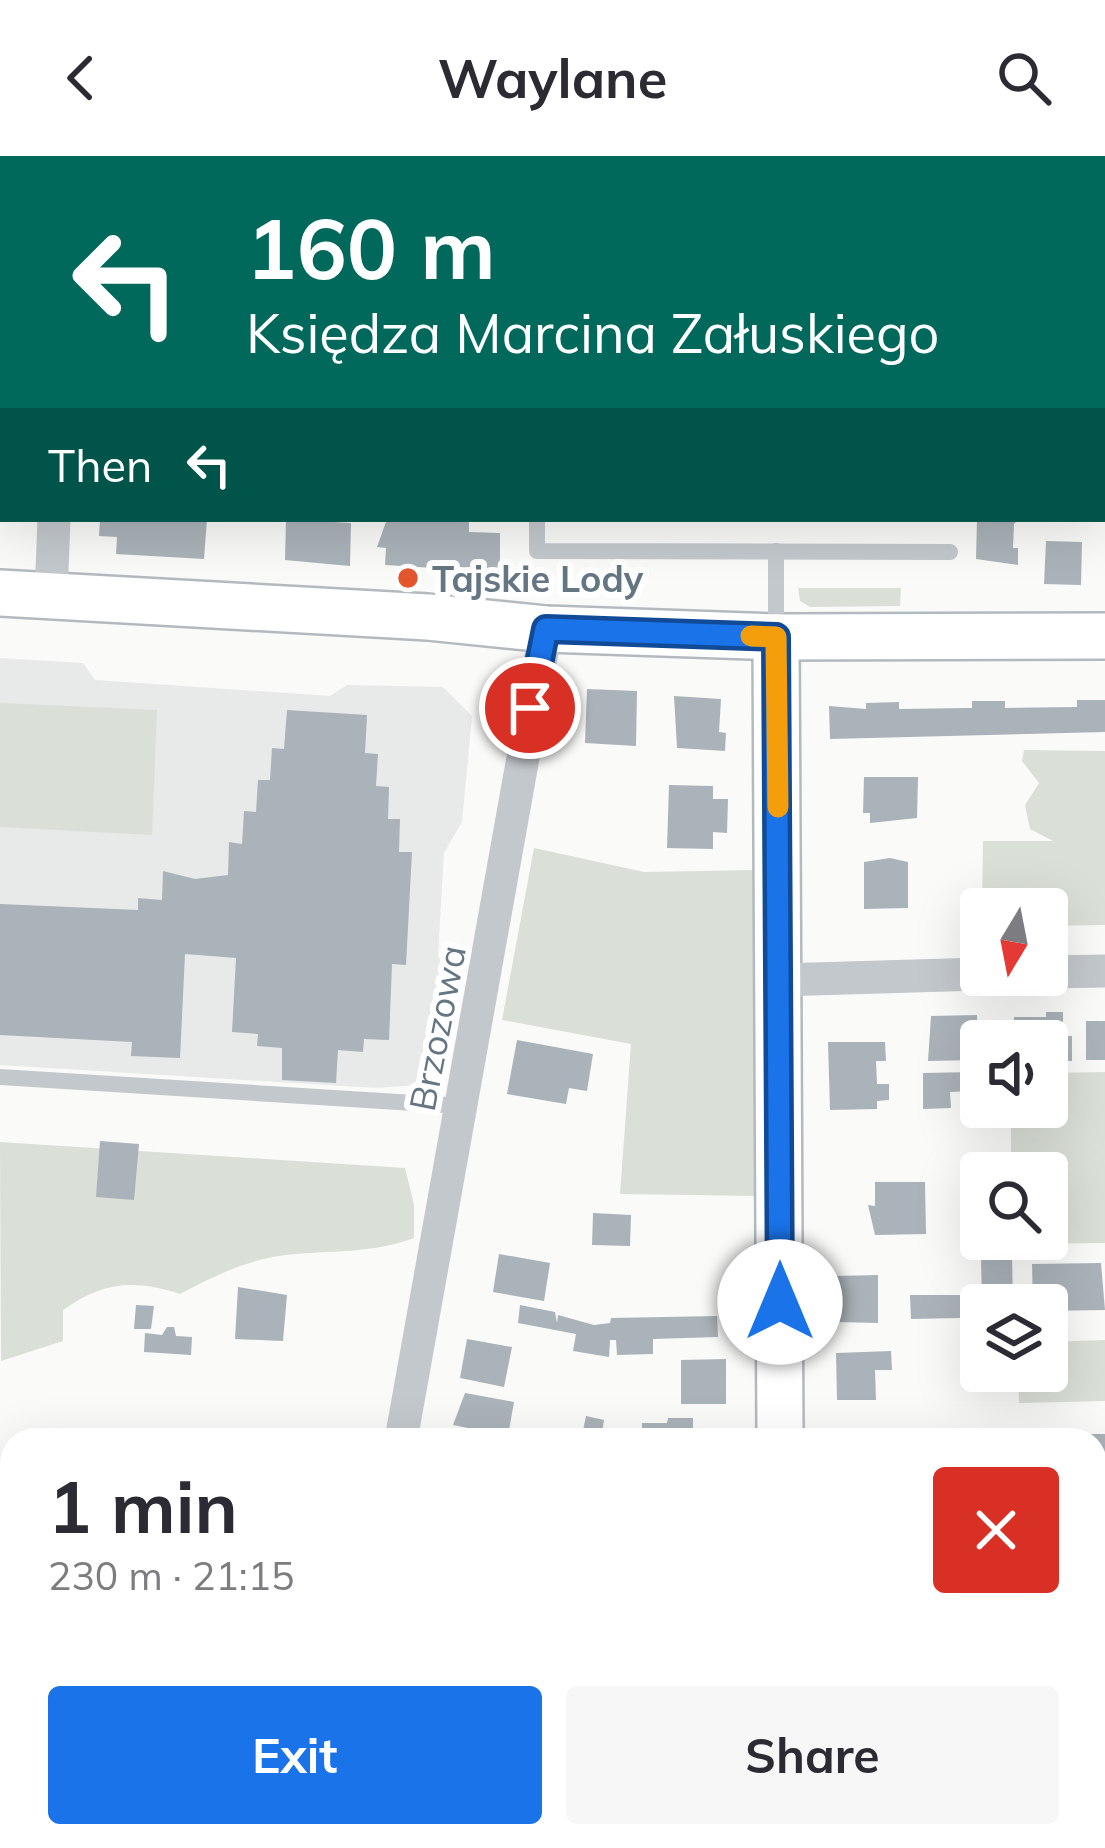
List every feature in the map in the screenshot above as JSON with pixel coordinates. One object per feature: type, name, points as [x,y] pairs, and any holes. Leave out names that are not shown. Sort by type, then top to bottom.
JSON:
[{"type":"street","points":[[51,596],[54,522]]},
{"type":"street","points":[[0,593],[428,616],[546,629],[776,637],[1105,636]]},
{"type":"street","name":"Brzozowa","points":[[402,1428],[546,629]]},
{"type":"street","points":[[776,637],[780,1428]]},
{"type":"street","points":[[1068,972],[1105,971]]},
{"type":"street","points":[[779,980],[960,975]]},
{"type":"lane","points":[[537,522],[537,551],[950,552]]},
{"type":"lane","points":[[776,551],[776,637]]},
{"type":"lane","points":[[0,1077],[462,1106]]},
{"type":"shaded area","points":[[798,588],[901,588],[900,606],[810,607],[800,601]]},
{"type":"shaded area","points":[[0,658],[83,663],[95,680],[330,696],[347,685],[443,687],[472,716],[462,822],[444,853],[438,956],[453,972],[418,1085],[376,1088],[0,1065]]},
{"type":"shaded area","points":[[0,703],[157,710],[152,835],[0,827]]},
{"type":"shaded area","points":[[1024,750],[1105,751],[1105,925],[1068,926],[1068,888],[982,888],[983,841],[1053,841],[1030,829],[1025,805],[1039,783],[1022,761]]},
{"type":"shaded area","points":[[534,848],[644,872],[755,870],[759,1196],[620,1194],[631,1044],[502,1020]]},
{"type":"shaded area","points":[[1105,1072],[1105,1243],[1068,1243],[1068,1152],[1011,1152],[1011,1128],[1068,1128],[1068,1073]]},
{"type":"shaded area","points":[[0,1142],[405,1168],[414,1205],[414,1238],[366,1249],[271,1257],[180,1294],[133,1285],[105,1289],[63,1310],[63,1341],[1,1361]]},
{"type":"shaded area","points":[[1105,1340],[1105,1401],[1019,1403],[1019,1392],[1068,1392],[1068,1341]]},
{"type":"building","points":[[100,522],[207,522],[204,559],[116,554],[117,537],[99,536]]},
{"type":"building","points":[[286,522],[351,523],[350,566],[285,560]]},
{"type":"building","points":[[386,522],[469,522],[469,532],[500,533],[500,572],[385,565],[386,548],[377,547]]},
{"type":"building","points":[[977,522],[1016,522],[1013,548],[1018,548],[1018,565],[976,559]]},
{"type":"building","points":[[1046,541],[1082,542],[1081,585],[1044,584]]},
{"type":"building","points":[[587,689],[637,691],[636,746],[585,743]]},
{"type":"building","points":[[674,696],[721,699],[719,732],[726,733],[725,751],[677,748]]},
{"type":"building","points":[[1077,700],[1105,700],[1105,732],[830,739],[829,706],[866,709],[866,703],[899,702],[899,709],[972,708],[972,701],[1005,701],[1005,708],[1077,707]]},
{"type":"building","points":[[287,710],[367,715],[365,753],[378,754],[376,786],[389,787],[388,819],[400,819],[399,852],[412,852],[406,965],[392,964],[389,1040],[364,1039],[363,1052],[338,1050],[336,1083],[282,1080],[282,1048],[257,1046],[258,1034],[232,1032],[236,958],[185,954],[180,1058],[131,1056],[132,1042],[0,1035],[0,904],[138,910],[138,898],[162,900],[163,871],[195,879],[228,875],[229,842],[242,844],[244,811],[256,812],[258,780],[270,780],[272,748],[284,749]]},
{"type":"building","points":[[864,777],[918,777],[917,818],[870,823],[870,813],[863,813]]},
{"type":"building","points":[[669,785],[713,786],[713,799],[728,799],[727,833],[713,832],[713,849],[667,848]]},
{"type":"building","points":[[890,858],[908,862],[908,908],[864,909],[864,862]]},
{"type":"building","points":[[1046,1012],[1063,1012],[1063,1020],[1014,1020],[1014,1017],[1046,1017]]},
{"type":"building","points":[[977,1015],[977,1020],[960,1020],[960,1060],[928,1061],[931,1016]]},
{"type":"building","points":[[1086,1021],[1105,1021],[1105,1060],[1086,1060]]},
{"type":"building","points":[[1068,1036],[1072,1036],[1072,1061],[1068,1061]]},
{"type":"building","points":[[517,1040],[593,1054],[587,1091],[569,1088],[566,1104],[507,1094]]},
{"type":"building","points":[[828,1042],[885,1042],[886,1061],[876,1061],[877,1084],[889,1084],[889,1100],[877,1101],[877,1109],[830,1110]]},
{"type":"building","points":[[960,1072],[960,1092],[950,1092],[951,1108],[923,1109],[923,1073]]},
{"type":"building","points":[[100,1141],[139,1144],[134,1200],[96,1197]]},
{"type":"building","points":[[875,1182],[925,1182],[926,1234],[875,1235],[868,1205],[875,1206]]},
{"type":"building","points":[[593,1213],[631,1215],[630,1246],[592,1245]]},
{"type":"building","points":[[499,1254],[550,1263],[544,1301],[493,1292]]},
{"type":"building","points":[[981,1260],[1012,1260],[1013,1284],[982,1284]]},
{"type":"building","points":[[1101,1263],[1105,1310],[1068,1311],[1068,1284],[1032,1284],[1032,1264]]},
{"type":"building","points":[[878,1275],[878,1323],[836,1322],[835,1276]]},
{"type":"building","points":[[238,1287],[287,1295],[283,1341],[235,1339]]},
{"type":"building","points":[[910,1295],[960,1295],[960,1318],[911,1319]]},
{"type":"building","points":[[136,1305],[154,1306],[151,1329],[134,1329]]},
{"type":"building","points":[[520,1305],[555,1312],[557,1323],[558,1315],[594,1325],[610,1323],[611,1318],[717,1316],[718,1337],[653,1339],[653,1354],[617,1355],[616,1340],[610,1340],[609,1357],[573,1351],[576,1334],[518,1323]]},
{"type":"building","points":[[167,1327],[174,1327],[176,1336],[192,1337],[191,1355],[144,1352],[145,1333],[162,1335]]},
{"type":"building","points":[[467,1339],[512,1347],[504,1387],[460,1378]]},
{"type":"building","points":[[891,1351],[892,1370],[875,1370],[876,1400],[837,1400],[836,1353]]},
{"type":"building","points":[[726,1359],[726,1404],[681,1404],[681,1360]]},
{"type":"building","points":[[465,1393],[514,1402],[509,1428],[453,1425]]},
{"type":"building","points":[[586,1416],[604,1420],[603,1428],[584,1428]]},
{"type":"building","points":[[668,1418],[693,1418],[693,1428],[642,1428],[642,1423],[667,1423]]},
{"type":"slow traffic","points":[[751,636],[776,637],[778,807]]},
{"type":"place","name":"Tajskie Lody","points":[[408,578]]},
{"type":"route","points":[[530,708],[546,629],[776,637],[780,1302]]}]
